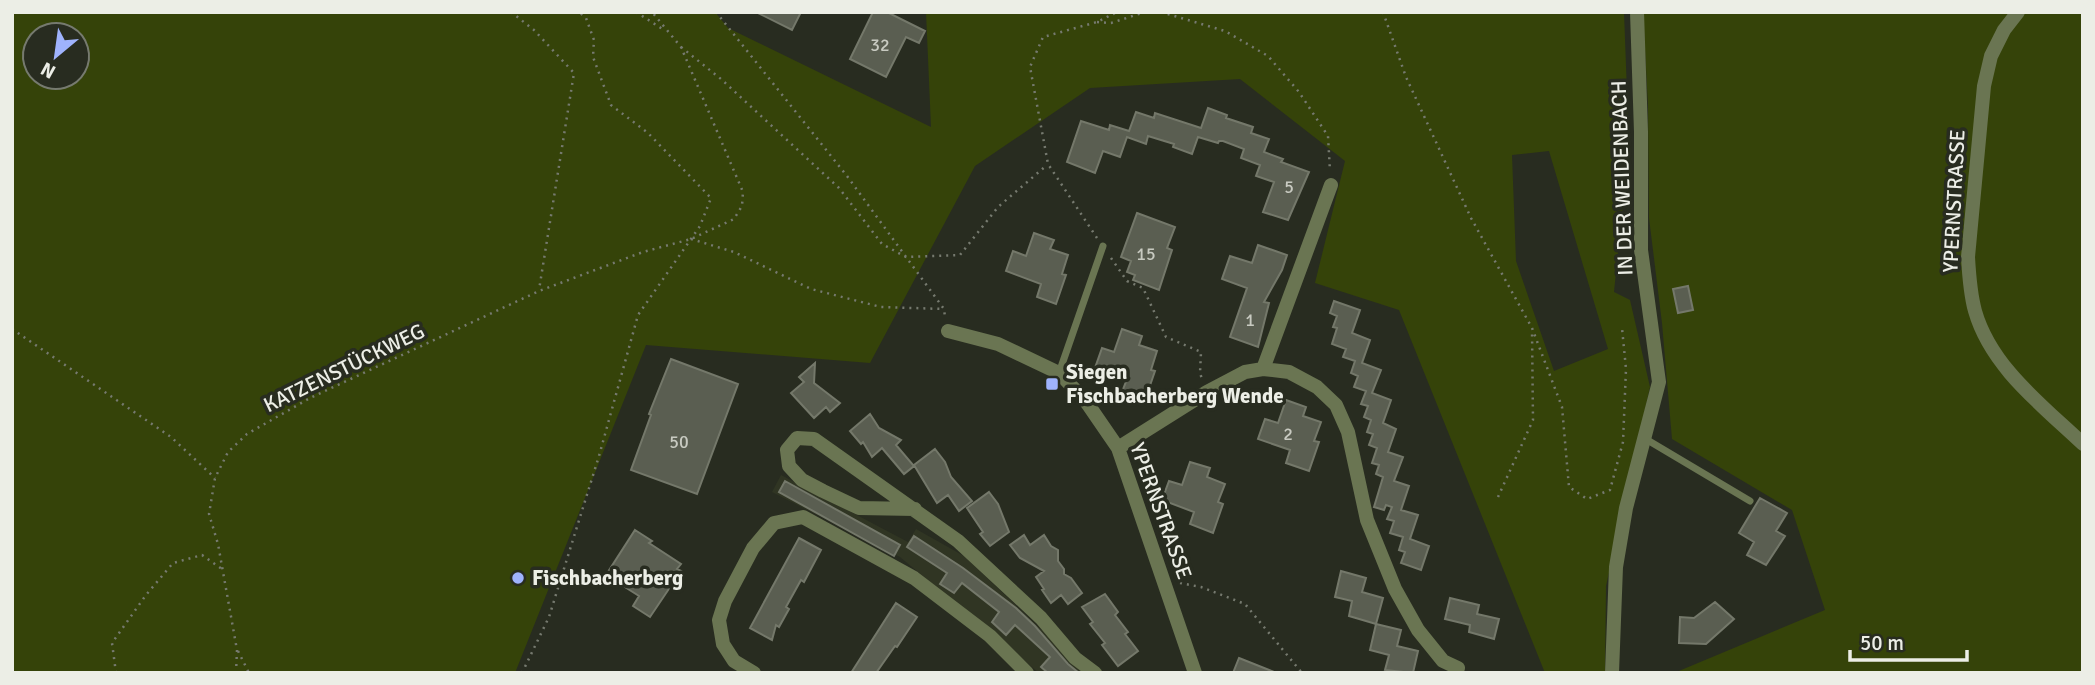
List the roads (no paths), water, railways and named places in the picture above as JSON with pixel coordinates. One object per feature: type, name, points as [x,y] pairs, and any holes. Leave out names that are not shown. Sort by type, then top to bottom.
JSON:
[{"type":"street","name":"IN DER WEIDENBACH","points":[[1612,673],[1616,567],[1626,508],[1659,382],[1641,250],[1642,132],[1637,12]]},
{"type":"street","name":"YPERNSTRASSE","points":[[2018,12],[2004,30],[1991,56],[1984,86],[1968,257],[1970,285],[1975,312],[1987,341],[2005,367],[2083,444]]},
{"type":"street","points":[[1263,369],[1331,185]]},
{"type":"street","name":"YPERNSTRASSE","points":[[948,331],[998,344],[1059,373],[1085,400],[1118,448],[1195,673]]},
{"type":"street","points":[[1118,448],[1207,392],[1245,372],[1263,369],[1289,372],[1317,387],[1336,405],[1348,432],[1367,520],[1395,589],[1426,640],[1443,661],[1458,668]]},
{"type":"street","points":[[915,509],[859,508],[822,491],[802,480],[789,466],[787,450],[797,438],[814,439],[915,509],[958,541],[1041,618],[1075,658],[1095,673]]},
{"type":"street","points":[[754,673],[734,661],[723,644],[719,620],[725,601],[753,548],[774,523],[803,517],[914,578],[990,636],[1027,673]]},
{"type":"lane","points":[[1059,373],[1103,246]]},
{"type":"lane","points":[[1644,438],[1750,501]]},
{"type":"place","name":"Siegen Fischbacherberg Wende","points":[[1052,384]]},
{"type":"place","name":"Fischbacherberg","points":[[518,578]]}]
